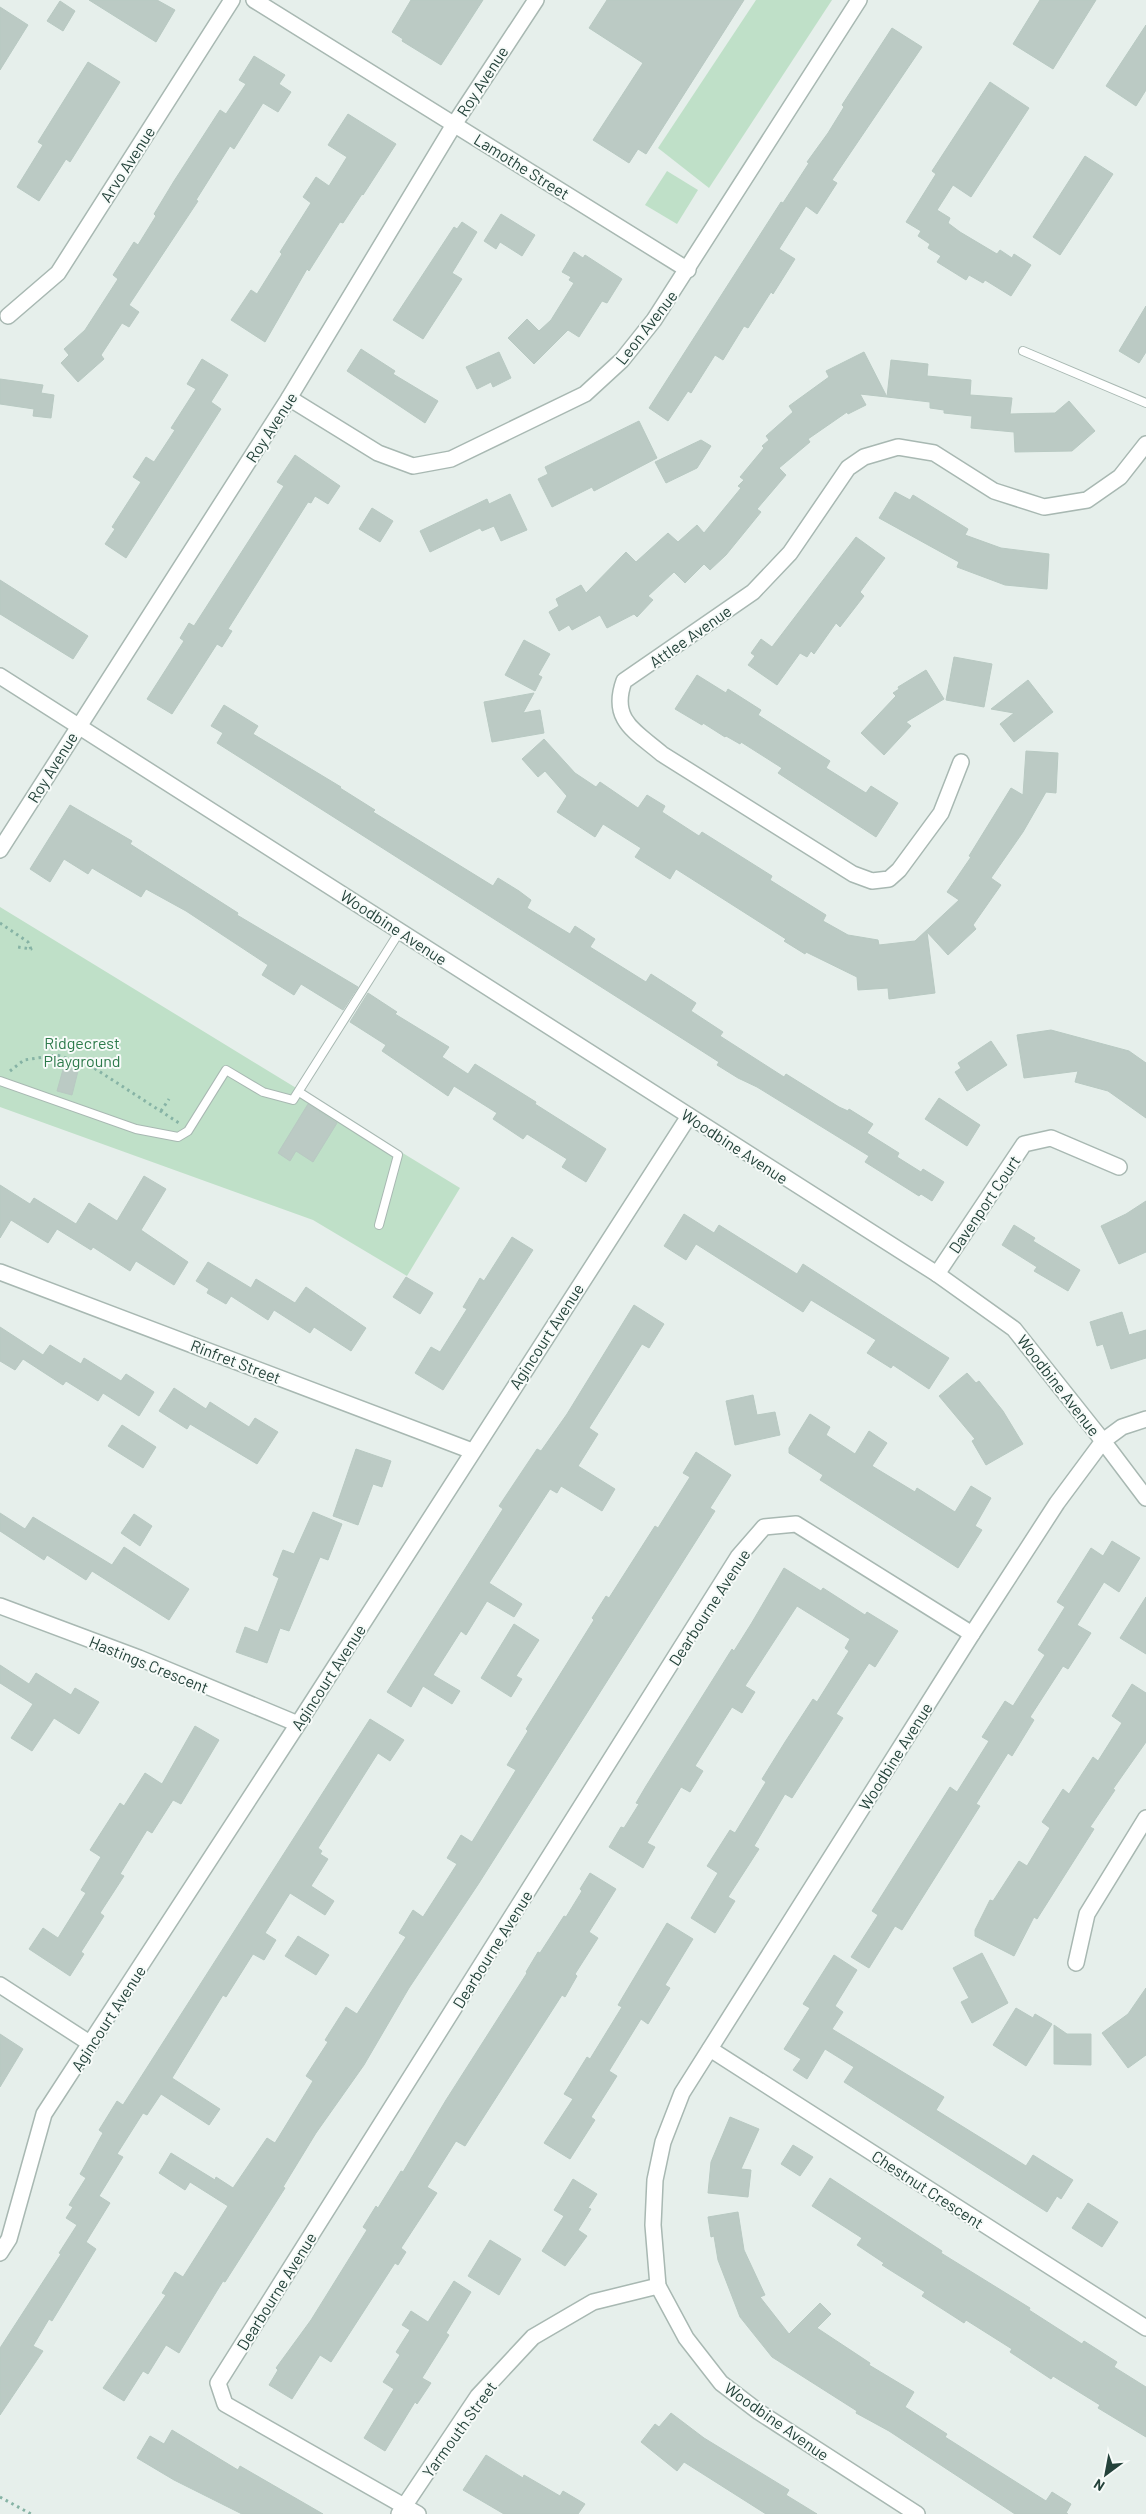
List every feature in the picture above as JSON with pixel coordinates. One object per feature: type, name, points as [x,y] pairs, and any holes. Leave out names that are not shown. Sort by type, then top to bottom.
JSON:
[{"type":"street","name":"Arvo Avenue","points":[[8,316],[58,273],[232,0]]},
{"type":"street","name":"Lamothe Street","points":[[254,0],[455,123],[688,270]]},
{"type":"street","name":"Roy Avenue","points":[[0,850],[78,725],[289,398],[455,123],[536,0]]},
{"type":"street","name":"Leon Avenue","points":[[289,398],[378,454],[413,466],[451,459],[585,394],[622,360],[654,320],[688,270],[859,0]]},
{"type":"street","name":"Attlee Avenue","points":[[961,762],[941,813],[899,870],[889,879],[872,881],[853,874],[662,754],[634,730],[620,714],[619,696],[624,681],[753,592],[790,553],[848,468],[864,457],[898,447],[934,453],[994,491],[1044,507],[1087,500],[1120,477],[1146,444]]},
{"type":"street","name":"Woodbine Avenue","points":[[0,676],[937,1274],[1014,1329],[1103,1441],[1057,1503],[972,1634],[682,2093],[661,2151],[655,2180],[652,2224],[658,2286],[686,2338],[721,2383],[759,2412],[917,2514]]},
{"type":"street","name":"Agincourt Avenue","points":[[0,2253],[9,2239],[44,2114],[298,1724],[688,1116]]},
{"type":"street","name":"Davenport Court","points":[[937,1274],[1024,1144],[1051,1138],[1119,1167]]},
{"type":"street","name":"Rinfret Street","points":[[0,1272],[472,1451]]},
{"type":"street","points":[[1146,1419],[1122,1427],[1103,1441],[1146,1498]]},
{"type":"street","name":"Dearbourne Avenue","points":[[402,2510],[225,2404],[218,2383],[738,1558],[764,1527],[796,1524],[972,1634]]},
{"type":"street","name":"Hastings Crescent","points":[[0,1606],[139,1658],[298,1724]]},
{"type":"street","points":[[1076,1963],[1087,1914],[1146,1818]]},
{"type":"street","points":[[0,1985],[91,2044]]},
{"type":"street","name":"Chestnut Crescent","points":[[710,2049],[1146,2328]]},
{"type":"street","name":"Yarmouth Street","points":[[402,2510],[478,2396],[533,2337],[593,2302],[658,2286]]},
{"type":"street","points":[[402,2510],[418,2514]]},
{"type":"lane","points":[[1023,351],[1146,404]]},
{"type":"lane","points":[[1,1081],[136,1129],[178,1137],[188,1131],[226,1070],[263,1092],[293,1100],[400,931]]},
{"type":"lane","points":[[299,1092],[398,1155],[379,1225]]},
{"type":"path","points":[[0,923],[28,942],[31,949],[18,947]]},
{"type":"path","points":[[1,1081],[13,1067],[24,1060],[57,1055],[94,1068],[182,1124]]},
{"type":"path","points":[[161,1111],[169,1099]]},
{"type":"path","points":[[0,2497],[31,2514]]},
{"type":"green space","points":[[756,0],[832,0],[709,188],[658,148]]},
{"type":"green space","points":[[667,171],[698,190],[677,224],[645,205]]},
{"type":"green space","name":"Ridgecrest Playground","points":[[0,907],[460,1188],[407,1276],[313,1220],[0,1107]]},
{"type":"building","points":[[89,0],[157,0],[175,10],[156,42]]},
{"type":"building","points":[[411,0],[483,0],[441,65],[402,41],[403,39],[392,32]]},
{"type":"building","points":[[607,0],[744,0],[646,154],[638,149],[629,163],[593,140],[643,63],[589,28]]},
{"type":"building","points":[[1040,0],[1096,0],[1053,69],[1013,44]]},
{"type":"building","points":[[60,1],[75,11],[63,31],[47,21]]},
{"type":"building","points":[[0,7],[28,25],[0,70]]},
{"type":"building","points":[[1146,25],[1146,90],[1136,106],[1106,86]]},
{"type":"building","points":[[892,28],[922,47],[832,180],[837,183],[817,214],[806,206],[779,249],[795,259],[773,294],[771,292],[748,328],[744,326],[723,360],[715,355],[691,393],[688,391],[668,421],[649,408],[781,202],[783,203],[809,163],[807,162],[844,107],[842,105]]},
{"type":"building","points":[[254,56],[285,75],[279,84],[291,92],[278,112],[263,103],[234,149],[230,146],[196,200],[198,201],[129,305],[139,312],[129,327],[122,323],[101,355],[104,359],[78,382],[61,363],[69,355],[64,349],[85,330],[118,279],[113,275],[134,242],[138,245],[174,181],[220,110],[226,114],[246,84],[239,80]]},
{"type":"building","points":[[88,62],[120,82],[70,162],[66,159],[39,201],[17,187],[43,145],[38,142]]},
{"type":"building","points":[[990,82],[1029,108],[971,197],[953,185],[937,210],[950,218],[948,223],[960,232],[997,254],[1000,250],[1012,258],[1014,254],[1031,265],[1011,296],[985,280],[983,283],[969,275],[966,280],[937,262],[941,256],[928,248],[930,244],[918,236],[921,231],[906,222],[936,174],[932,171]]},
{"type":"building","points":[[348,114],[396,144],[343,223],[340,222],[309,271],[307,269],[265,342],[231,320],[251,290],[257,294],[282,254],[280,252],[311,203],[303,197],[316,177],[329,186],[347,157],[328,145]]},
{"type":"building","points":[[1085,156],[1113,174],[1060,255],[1033,237]]},
{"type":"building","points":[[501,214],[535,235],[522,256],[500,242],[496,249],[484,241]]},
{"type":"building","points":[[462,222],[477,232],[452,273],[462,279],[423,339],[393,320],[454,227],[457,229]]},
{"type":"building","points":[[574,252],[583,258],[585,255],[622,279],[607,303],[602,301],[579,337],[568,330],[534,364],[508,338],[527,319],[539,331],[551,320],[574,283],[569,280],[571,277],[562,272]]},
{"type":"building","points":[[1146,306],[1146,352],[1139,363],[1119,351]]},
{"type":"building","points":[[361,349],[395,371],[393,374],[438,401],[425,423],[347,371]]},
{"type":"building","points":[[499,352],[511,378],[493,387],[491,382],[477,389],[466,367]]},
{"type":"building","points":[[864,352],[887,397],[860,394],[866,405],[848,414],[847,412],[808,439],[810,442],[779,468],[786,475],[757,509],[761,512],[726,555],[710,570],[704,564],[685,583],[674,572],[648,596],[653,600],[637,617],[634,614],[607,628],[600,615],[572,630],[569,625],[559,631],[549,612],[559,606],[556,599],[581,585],[586,593],[626,552],[636,562],[668,533],[678,542],[697,525],[704,533],[741,488],[738,486],[744,480],[740,477],[764,448],[762,446],[769,440],[766,436],[793,412],[789,406],[829,377],[826,371]]},
{"type":"building","points":[[202,359],[228,375],[211,402],[221,409],[126,558],[105,544],[115,529],[112,527],[141,482],[133,477],[146,457],[154,462],[175,430],[171,428],[196,389],[187,384]]},
{"type":"building","points":[[891,360],[928,364],[927,376],[971,380],[970,395],[1012,398],[1010,414],[1055,413],[1069,401],[1095,431],[1072,451],[1015,452],[1014,432],[971,428],[972,416],[944,413],[944,410],[930,408],[930,402],[887,397]]},
{"type":"building","points":[[0,379],[43,385],[41,393],[54,395],[51,418],[33,416],[34,409],[0,404]]},
{"type":"building","points":[[639,421],[657,458],[594,491],[592,487],[552,507],[538,479],[548,474],[545,467]]},
{"type":"building","points":[[701,440],[711,446],[697,468],[666,483],[655,462]]},
{"type":"building","points":[[295,455],[340,486],[328,504],[315,496],[311,503],[308,502],[228,629],[232,631],[222,647],[217,644],[172,714],[147,699],[184,641],[180,638],[189,623],[194,626],[284,486],[277,482]]},
{"type":"building","points":[[895,492],[910,500],[913,495],[968,529],[965,535],[1001,548],[1049,554],[1047,589],[1005,585],[957,567],[959,562],[879,518]]},
{"type":"building","points":[[510,494],[527,530],[501,541],[494,526],[482,531],[480,528],[430,552],[420,531],[487,499],[489,504]]},
{"type":"building","points":[[372,508],[393,521],[380,542],[359,529]]},
{"type":"building","points":[[856,537],[885,558],[860,592],[864,596],[840,627],[836,623],[814,654],[811,651],[807,657],[800,653],[777,685],[748,665],[755,656],[751,653],[761,639],[772,647]]},
{"type":"building","points":[[0,580],[88,636],[73,659],[0,614]]},
{"type":"building","points":[[524,640],[550,654],[538,675],[542,677],[535,691],[505,675]]},
{"type":"building","points":[[954,657],[992,664],[984,707],[946,700]]},
{"type":"building","points":[[926,670],[944,699],[906,722],[911,726],[884,755],[861,733],[896,696],[893,693],[899,689],[898,687]]},
{"type":"building","points":[[697,675],[726,693],[728,689],[761,710],[758,715],[830,761],[826,768],[866,793],[871,786],[898,803],[876,837],[778,773],[782,768],[741,742],[740,744],[725,737],[675,709]]},
{"type":"building","points":[[1028,680],[1053,712],[1014,742],[1000,724],[1014,713],[991,709]]},
{"type":"building","points":[[534,693],[523,713],[540,710],[544,733],[492,742],[484,702]]},
{"type":"building","points":[[224,705],[258,726],[253,734],[341,787],[375,810],[373,812],[493,886],[498,878],[519,891],[531,900],[527,908],[570,934],[575,926],[595,939],[590,947],[646,982],[651,974],[696,1003],[691,1011],[723,1032],[720,1036],[784,1077],[786,1074],[839,1107],[848,1111],[849,1109],[873,1124],[867,1133],[899,1153],[897,1157],[921,1172],[923,1169],[944,1182],[932,1201],[921,1194],[919,1196],[865,1162],[869,1156],[757,1087],[717,1065],[719,1062],[217,743],[223,733],[211,726]]},
{"type":"building","points":[[544,739],[575,773],[596,787],[600,782],[638,808],[647,795],[665,806],[662,812],[699,836],[702,832],[772,876],[770,880],[826,915],[823,921],[848,935],[878,940],[879,945],[915,941],[959,900],[947,892],[971,857],[969,856],[1011,788],[1023,795],[1026,751],[1058,753],[1056,793],[1046,792],[1023,832],[991,878],[1001,885],[973,925],[976,929],[948,955],[927,932],[935,993],[889,999],[888,988],[858,990],[857,977],[806,952],[805,954],[784,941],[786,939],[676,869],[670,879],[635,857],[641,848],[603,824],[595,837],[557,812],[567,796],[545,771],[538,777],[522,759]]},
{"type":"building","points":[[70,805],[132,841],[130,844],[238,913],[237,915],[358,987],[343,1010],[301,984],[294,995],[262,975],[268,965],[186,911],[146,889],[141,897],[92,868],[88,874],[64,859],[50,882],[30,869]]},
{"type":"building","points":[[368,993],[397,1012],[395,1014],[449,1047],[442,1057],[468,1074],[475,1064],[606,1149],[586,1182],[562,1167],[567,1159],[527,1134],[523,1139],[493,1119],[497,1113],[454,1086],[448,1096],[382,1051],[386,1045],[350,1022]]},
{"type":"building","points":[[1051,1030],[1129,1051],[1146,1063],[1146,1118],[1108,1091],[1075,1082],[1078,1071],[1024,1078],[1017,1035]]},
{"type":"building","points":[[991,1041],[1007,1065],[967,1091],[955,1072],[961,1068],[958,1063]]},
{"type":"building","points":[[64,1066],[78,1071],[72,1095],[57,1091]]},
{"type":"building","points":[[939,1098],[980,1125],[967,1146],[925,1119]]},
{"type":"building","points":[[308,1104],[337,1123],[313,1162],[296,1151],[290,1161],[278,1153]]},
{"type":"building","points":[[144,1176],[166,1189],[141,1230],[188,1262],[174,1285],[136,1261],[130,1271],[93,1247],[91,1250],[57,1229],[48,1243],[11,1220],[0,1238],[0,1185],[30,1204],[34,1198],[76,1224],[89,1203],[117,1221]]},
{"type":"building","points":[[1146,1201],[1146,1252],[1119,1264],[1101,1226],[1126,1214]]},
{"type":"building","points":[[684,1214],[714,1233],[719,1225],[797,1274],[803,1264],[949,1358],[929,1389],[893,1365],[891,1368],[867,1353],[876,1340],[811,1300],[803,1312],[696,1244],[686,1260],[664,1246]]},
{"type":"building","points":[[1014,1225],[1035,1238],[1033,1241],[1080,1270],[1068,1291],[1034,1271],[1037,1267],[1002,1245]]},
{"type":"building","points":[[512,1237],[533,1250],[443,1390],[415,1373],[431,1347],[440,1352],[467,1309],[463,1307],[480,1278],[484,1281]]},
{"type":"building","points":[[208,1262],[251,1288],[256,1279],[295,1303],[306,1287],[366,1328],[351,1351],[314,1327],[310,1333],[274,1310],[268,1320],[231,1296],[226,1304],[207,1293],[209,1289],[196,1281]]},
{"type":"building","points":[[406,1277],[433,1293],[420,1314],[393,1297]]},
{"type":"building","points":[[634,1305],[664,1324],[649,1348],[642,1344],[589,1428],[598,1434],[578,1466],[615,1489],[602,1511],[561,1486],[557,1493],[550,1489],[489,1583],[522,1604],[514,1617],[487,1601],[466,1635],[461,1631],[433,1675],[460,1691],[452,1704],[423,1686],[411,1707],[387,1692],[503,1509],[499,1506],[537,1449],[541,1451],[567,1414]]},
{"type":"building","points":[[1122,1312],[1129,1335],[1146,1330],[1146,1358],[1111,1369],[1103,1344],[1097,1346],[1090,1322]]},
{"type":"building","points":[[0,1327],[43,1355],[50,1345],[81,1364],[84,1358],[121,1381],[126,1374],[154,1392],[139,1416],[103,1393],[98,1401],[66,1381],[63,1385],[23,1359],[15,1370],[0,1361]]},
{"type":"building","points":[[967,1373],[976,1383],[979,1381],[1003,1411],[1023,1444],[986,1465],[972,1441],[975,1439],[939,1396]]},
{"type":"building","points":[[174,1388],[206,1409],[210,1402],[249,1427],[255,1418],[278,1432],[257,1464],[190,1424],[187,1429],[159,1411]]},
{"type":"building","points":[[753,1395],[757,1415],[775,1412],[780,1435],[735,1445],[726,1401]]},
{"type":"building","points":[[810,1414],[830,1427],[826,1435],[855,1454],[869,1431],[887,1443],[872,1466],[915,1492],[917,1488],[955,1512],[971,1486],[991,1498],[975,1526],[982,1530],[958,1568],[820,1480],[823,1475],[789,1453],[789,1448]]},
{"type":"building","points":[[122,1425],[156,1447],[143,1468],[108,1446]]},
{"type":"building","points":[[356,1449],[391,1461],[382,1487],[373,1484],[358,1525],[333,1516]]},
{"type":"building","points":[[696,1452],[731,1475],[710,1508],[715,1511],[479,1883],[409,1988],[364,2065],[316,2133],[283,2187],[285,2188],[225,2282],[223,2281],[179,2353],[166,2345],[148,2374],[143,2371],[124,2401],[103,2388],[166,2295],[162,2293],[175,2272],[183,2277],[228,2206],[190,2182],[185,2190],[159,2173],[171,2153],[215,2180],[216,2177],[233,2188],[267,2138],[275,2143],[313,2081],[306,2076],[328,2042],[325,2040],[346,2007],[357,2014],[406,1937],[399,1933],[413,1910],[423,1917],[457,1864],[447,1858],[461,1835],[472,1842],[516,1770],[507,1765],[528,1731],[526,1729],[594,1620],[592,1618],[606,1596],[609,1598],[655,1526],[658,1528],[690,1477],[683,1473]]},
{"type":"building","points":[[313,1512],[342,1524],[328,1560],[320,1557],[289,1631],[280,1628],[267,1663],[236,1652],[245,1627],[258,1632],[279,1578],[273,1575],[283,1550],[294,1554]]},
{"type":"building","points":[[0,1513],[25,1529],[33,1517],[112,1565],[124,1547],[189,1589],[169,1620],[92,1571],[86,1580],[47,1555],[44,1560],[0,1531]]},
{"type":"building","points":[[134,1514],[152,1526],[140,1546],[121,1533]]},
{"type":"building","points":[[1112,1541],[1140,1558],[1119,1592],[1104,1582],[1077,1625],[1091,1633],[1068,1669],[1063,1666],[1030,1717],[1034,1720],[1012,1756],[1008,1753],[976,1804],[980,1806],[902,1930],[895,1926],[869,1968],[851,1957],[878,1915],[872,1911],[950,1787],[957,1792],[989,1741],[982,1737],[1005,1701],[1013,1706],[1045,1655],[1038,1650],[1065,1607],[1057,1602],[1091,1548],[1103,1556]]},
{"type":"building","points":[[784,1568],[821,1591],[823,1588],[865,1615],[867,1612],[898,1631],[875,1667],[869,1663],[836,1714],[843,1718],[792,1798],[785,1794],[754,1846],[759,1849],[728,1897],[735,1901],[715,1933],[691,1918],[718,1873],[707,1866],[730,1830],[735,1833],[766,1782],[762,1779],[785,1742],[813,1699],[817,1702],[849,1651],[845,1648],[850,1639],[797,1606],[745,1686],[755,1692],[742,1713],[732,1707],[695,1766],[703,1771],[690,1792],[681,1787],[647,1843],[655,1847],[643,1868],[609,1847],[621,1827],[624,1828],[639,1804],[636,1803],[646,1786],[732,1649],[734,1651]]},
{"type":"building","points":[[1146,1597],[1146,1654],[1120,1638]]},
{"type":"building","points":[[514,1624],[539,1640],[516,1676],[522,1679],[511,1697],[481,1678]]},
{"type":"building","points":[[0,1665],[29,1684],[36,1673],[71,1695],[75,1688],[99,1702],[79,1734],[54,1718],[32,1751],[11,1738],[33,1704],[0,1683]]},
{"type":"building","points":[[1132,1684],[1146,1693],[1146,1742],[1113,1789],[1115,1790],[1090,1827],[1094,1829],[1037,1919],[1034,1917],[1014,1956],[975,1936],[975,1930],[990,1900],[993,1901],[1019,1861],[1027,1866],[1050,1828],[1042,1822],[1063,1789],[1069,1794],[1093,1757],[1098,1761],[1122,1723],[1112,1716]]},
{"type":"building","points":[[370,1719],[404,1740],[390,1761],[378,1753],[318,1848],[322,1851],[320,1854],[328,1859],[311,1886],[334,1901],[325,1915],[290,1893],[265,1933],[276,1940],[264,1960],[253,1954],[226,1997],[223,1995],[172,2078],[220,2109],[209,2125],[161,2094],[147,2115],[143,2113],[117,2154],[123,2157],[99,2196],[110,2203],[86,2242],[96,2249],[52,2321],[49,2319],[33,2346],[43,2351],[0,2415],[0,2348],[61,2254],[59,2253],[77,2225],[66,2218],[73,2207],[69,2205],[86,2178],[80,2174],[103,2133],[99,2130],[117,2101],[123,2105]]},
{"type":"building","points":[[195,1726],[219,1740],[181,1804],[173,1800],[152,1833],[147,1830],[120,1874],[124,1876],[100,1913],[104,1916],[81,1952],[84,1954],[70,1976],[29,1949],[43,1928],[58,1938],[86,1893],[81,1890],[101,1857],[90,1850],[120,1803],[124,1806],[145,1773],[162,1784]]},
{"type":"building","points":[[590,1873],[616,1889],[589,1932],[598,1938],[575,1974],[577,1976],[565,1997],[562,1995],[465,2146],[456,2141],[427,2187],[437,2193],[401,2248],[406,2252],[398,2265],[395,2263],[331,2362],[320,2355],[292,2399],[269,2385],[278,2370],[276,2368],[311,2320],[367,2230],[363,2227],[376,2206],[378,2208],[401,2171],[403,2172],[446,2100],[527,1973],[538,1952],[540,1953],[564,1916],[566,1917],[582,1891],[580,1889]]},
{"type":"building","points":[[667,1923],[693,1939],[665,1985],[670,1988],[648,2024],[641,2019],[609,2071],[617,2076],[591,2117],[595,2120],[570,2159],[544,2143],[573,2099],[564,2094],[587,2057],[590,2059],[622,2007],[618,2005]]},
{"type":"building","points":[[298,1936],[329,1955],[316,1975],[285,1956]]},
{"type":"building","points":[[982,1953],[1008,2003],[972,2023],[961,2002],[969,1998],[953,1968]]},
{"type":"building","points":[[834,1955],[857,1970],[835,2006],[843,2012],[832,2029],[944,2097],[936,2110],[1026,2166],[1033,2155],[1073,2180],[1061,2199],[1057,2196],[1047,2212],[844,2082],[854,2067],[825,2049],[807,2079],[793,2070],[801,2059],[784,2049],[810,2008],[803,2004]]},
{"type":"building","points":[[1146,1988],[1146,2055],[1128,2068],[1102,2033],[1128,2014]]},
{"type":"building","points":[[1016,2008],[1033,2018],[1035,2014],[1052,2024],[1026,2066],[993,2045]]},
{"type":"building","points":[[1054,2025],[1067,2034],[1091,2034],[1091,2065],[1054,2064]]},
{"type":"building","points":[[0,2034],[23,2049],[0,2087]]},
{"type":"building","points":[[730,2117],[759,2129],[741,2169],[751,2170],[748,2197],[708,2193],[711,2162]]},
{"type":"building","points":[[793,2145],[813,2157],[800,2176],[781,2164]]},
{"type":"building","points":[[830,2178],[942,2251],[941,2253],[1030,2308],[1029,2310],[1082,2344],[1084,2341],[1117,2362],[1114,2367],[1146,2387],[1146,2437],[1098,2408],[1100,2405],[1053,2376],[1051,2379],[1010,2352],[1012,2349],[966,2320],[964,2323],[922,2296],[925,2292],[882,2265],[884,2263],[857,2245],[862,2238],[812,2206]]},
{"type":"building","points":[[573,2179],[597,2194],[588,2208],[591,2209],[578,2230],[587,2236],[565,2266],[542,2251],[564,2216],[554,2210]]},
{"type":"building","points":[[1088,2203],[1118,2222],[1102,2247],[1072,2228]]},
{"type":"building","points":[[738,2212],[744,2250],[765,2295],[760,2297],[789,2334],[820,2303],[831,2314],[817,2328],[870,2363],[869,2365],[914,2392],[905,2407],[947,2434],[945,2437],[1046,2501],[1052,2492],[1071,2504],[1066,2513],[1068,2514],[1015,2514],[772,2357],[740,2317],[718,2260],[714,2236],[711,2237],[708,2217]]},
{"type":"building","points":[[490,2240],[521,2259],[499,2295],[468,2276]]},
{"type":"building","points":[[454,2281],[471,2292],[446,2333],[449,2335],[422,2378],[431,2383],[417,2404],[415,2402],[385,2451],[364,2438],[394,2389],[383,2382],[400,2355],[396,2352],[410,2330],[402,2325],[411,2311],[428,2322]]},
{"type":"building","points":[[671,2413],[704,2438],[789,2490],[786,2495],[817,2514],[766,2514],[684,2462],[677,2471],[641,2442],[655,2424],[659,2427]]},
{"type":"building","points":[[172,2430],[238,2470],[240,2466],[323,2514],[242,2514],[174,2480],[137,2458],[150,2436],[164,2444]]},
{"type":"building","points":[[486,2455],[523,2478],[524,2475],[560,2496],[563,2491],[585,2504],[578,2514],[504,2514],[463,2490]]}]
